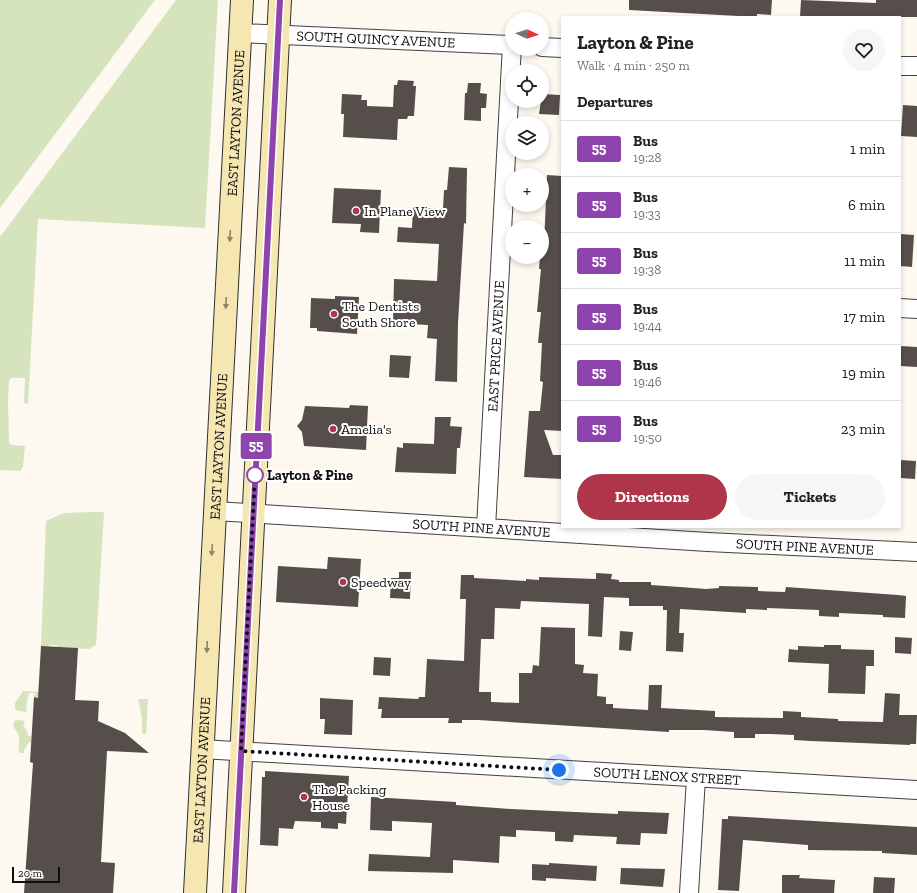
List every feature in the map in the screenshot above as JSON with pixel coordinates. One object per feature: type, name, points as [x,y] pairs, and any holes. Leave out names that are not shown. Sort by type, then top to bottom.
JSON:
[{"type":"main road","name":"EAST LAYTON AVENUE","points":[[194,893],[242,0]]},
{"type":"main road","points":[[234,893],[280,0]]},
{"type":"street","name":"SOUTH QUINCY AVENUE","points":[[240,33],[505,45]]},
{"type":"street","points":[[549,47],[561,48]]},
{"type":"street","name":"EAST PRICE AVENUE","points":[[486,528],[511,56]]},
{"type":"street","points":[[901,66],[917,66]]},
{"type":"street","points":[[901,308],[917,309]]},
{"type":"street","name":"SOUTH PINE AVENUE","points":[[214,511],[486,528],[709,534],[917,552]]},
{"type":"street","name":"SOUTH LENOX STREET","points":[[201,749],[917,790]]},
{"type":"street","points":[[690,893],[696,778]]},
{"type":"green space","points":[[0,0],[155,0],[0,208]]},
{"type":"green space","points":[[176,0],[218,0],[205,228],[38,219],[28,404],[24,403],[25,378],[11,378],[8,389],[9,442],[11,445],[25,446],[23,467],[20,471],[0,470],[0,237]]},
{"type":"green space","points":[[104,512],[96,645],[89,649],[57,647],[57,645],[49,645],[49,647],[41,646],[46,521],[64,513]]},
{"type":"green space","points":[[23,691],[62,693],[61,699],[34,697],[35,693],[29,693],[26,707],[27,712],[15,710],[15,703]]},
{"type":"green space","points":[[138,699],[148,699],[146,734],[142,734],[142,718]]},
{"type":"green space","points":[[14,721],[25,721],[23,726],[27,731],[28,736],[31,736],[31,743],[29,742],[24,750],[24,753],[20,753],[19,751],[19,736],[14,726]]},
{"type":"building","points":[[629,0],[772,0],[771,15],[757,14],[757,16],[629,10]]},
{"type":"building","points":[[801,0],[876,3],[876,0],[917,0],[917,17],[800,16]]},
{"type":"building","points":[[398,80],[414,81],[413,86],[416,86],[414,116],[408,116],[407,119],[398,119],[397,140],[343,137],[344,114],[341,114],[342,94],[362,95],[361,100],[367,100],[367,106],[393,107],[394,85],[397,85]]},
{"type":"building","points":[[468,83],[481,83],[480,93],[487,94],[486,108],[481,108],[481,121],[464,120],[465,93],[467,93]]},
{"type":"building","points":[[549,94],[560,95],[559,115],[539,114],[540,108],[549,108]]},
{"type":"building","points":[[903,105],[917,106],[917,137],[901,136]]},
{"type":"building","points":[[449,167],[467,168],[466,224],[464,223],[458,323],[457,382],[435,381],[437,339],[427,338],[428,325],[393,323],[394,279],[437,281],[439,244],[397,242],[398,227],[412,228],[413,207],[443,209],[444,190],[447,190]]},
{"type":"building","points":[[549,175],[561,176],[561,431],[544,430],[553,455],[561,455],[561,479],[524,477],[529,411],[540,411],[543,382],[540,381],[542,343],[538,343],[541,312],[537,312],[541,269],[539,269],[539,264],[549,264],[549,220],[545,220],[545,212],[549,212]]},
{"type":"building","name":"In Plane View","points":[[334,188],[381,190],[379,233],[360,232],[361,224],[332,223]]},
{"type":"building","points":[[901,234],[914,235],[912,267],[901,266]]},
{"type":"building","name":"The Dentists South Shore","points":[[335,296],[359,297],[357,334],[317,331],[317,328],[310,328],[311,298],[335,299]]},
{"type":"building","points":[[901,346],[917,347],[917,367],[901,366]]},
{"type":"building","points":[[390,355],[411,356],[409,378],[389,377]]},
{"type":"building","name":"Amelia's","points":[[350,405],[368,406],[366,450],[304,446],[302,432],[297,426],[302,420],[305,406],[349,408]]},
{"type":"building","points":[[435,417],[451,417],[450,426],[462,427],[460,448],[457,448],[456,474],[395,472],[397,447],[403,448],[403,443],[434,444]]},
{"type":"building","points":[[901,460],[916,461],[915,479],[901,478]]},
{"type":"building","points":[[328,557],[361,559],[358,607],[276,602],[278,566],[327,569]]},
{"type":"building","points":[[399,572],[411,572],[410,599],[390,598],[391,578],[399,578]]},
{"type":"building","points":[[596,573],[612,574],[611,579],[619,580],[619,582],[651,582],[651,585],[706,589],[719,588],[719,586],[758,587],[758,591],[785,592],[786,587],[906,596],[905,618],[883,617],[883,615],[839,613],[839,617],[819,616],[819,610],[767,608],[767,610],[746,609],[746,613],[680,609],[679,633],[684,633],[683,652],[666,651],[667,610],[663,610],[663,606],[629,606],[629,598],[604,597],[602,637],[588,636],[589,604],[521,601],[520,609],[495,608],[494,639],[481,639],[479,692],[491,692],[491,702],[519,703],[519,673],[532,673],[533,665],[539,666],[541,627],[575,628],[575,664],[584,665],[583,673],[598,674],[597,696],[606,697],[606,704],[613,704],[613,708],[648,710],[649,685],[662,685],[661,708],[715,711],[715,717],[783,718],[783,711],[801,712],[801,717],[838,719],[838,721],[883,722],[885,693],[900,694],[899,715],[917,715],[916,744],[794,740],[794,735],[770,734],[755,734],[755,738],[734,738],[734,732],[704,730],[669,730],[669,732],[478,720],[462,720],[462,723],[448,723],[449,718],[381,718],[382,709],[378,709],[379,697],[418,699],[419,697],[425,697],[427,659],[464,661],[466,599],[460,599],[461,575],[474,575],[474,578],[526,581],[526,579],[539,580],[539,577],[596,579]]},
{"type":"building","points":[[620,631],[633,632],[631,651],[619,650]]},
{"type":"building","points":[[895,637],[912,638],[911,654],[895,653]]},
{"type":"building","points":[[824,645],[841,645],[841,649],[874,650],[874,666],[866,666],[865,694],[828,693],[829,664],[788,662],[789,649],[798,650],[798,646],[824,647]]},
{"type":"building","points":[[41,646],[78,648],[75,700],[99,701],[98,721],[125,733],[149,753],[107,751],[101,862],[115,863],[113,893],[24,893],[33,763],[30,762],[34,697],[38,698]]},
{"type":"building","points":[[374,657],[391,658],[390,676],[373,675]]},
{"type":"building","points":[[320,698],[353,700],[352,735],[324,734],[325,719],[320,719]]},
{"type":"building","name":"The Packing House","points":[[265,771],[349,776],[346,824],[338,823],[338,829],[321,828],[321,822],[295,821],[293,829],[279,828],[278,846],[260,845],[262,777],[265,777]]},
{"type":"building","points":[[371,797],[456,802],[456,805],[511,809],[618,814],[618,811],[669,813],[667,834],[641,833],[640,845],[616,844],[617,837],[574,835],[573,842],[555,841],[555,832],[516,830],[516,837],[500,836],[499,863],[453,860],[453,873],[368,871],[369,854],[430,857],[432,823],[392,821],[392,831],[370,830]]},
{"type":"building","points":[[728,816],[917,827],[917,855],[882,853],[882,851],[808,850],[808,845],[743,840],[739,891],[718,890],[722,819],[728,819]]},
{"type":"building","points":[[549,863],[597,866],[596,881],[546,878],[546,881],[532,880],[532,864],[549,865]]},
{"type":"building","points":[[621,868],[665,869],[663,887],[620,884]]},
{"type":"building","points":[[782,875],[800,875],[799,878],[835,880],[834,893],[782,893]]},
{"type":"building","points":[[874,877],[895,878],[894,893],[873,893]]},
{"type":"bus line","name":"55","points":[[234,893],[280,0]]},
{"type":"place","name":"In Plane View","points":[[356,211]]},
{"type":"place","name":"The Dentists South Shore","points":[[334,314]]},
{"type":"place","name":"Amelia's","points":[[333,429]]},
{"type":"place","name":"Layton & Pine","points":[[255,475]]},
{"type":"place","name":"Speedway","points":[[343,582]]},
{"type":"place","name":"The Packing House","points":[[304,797]]},
{"type":"route","points":[[255,475],[241,751],[559,770]]}]
